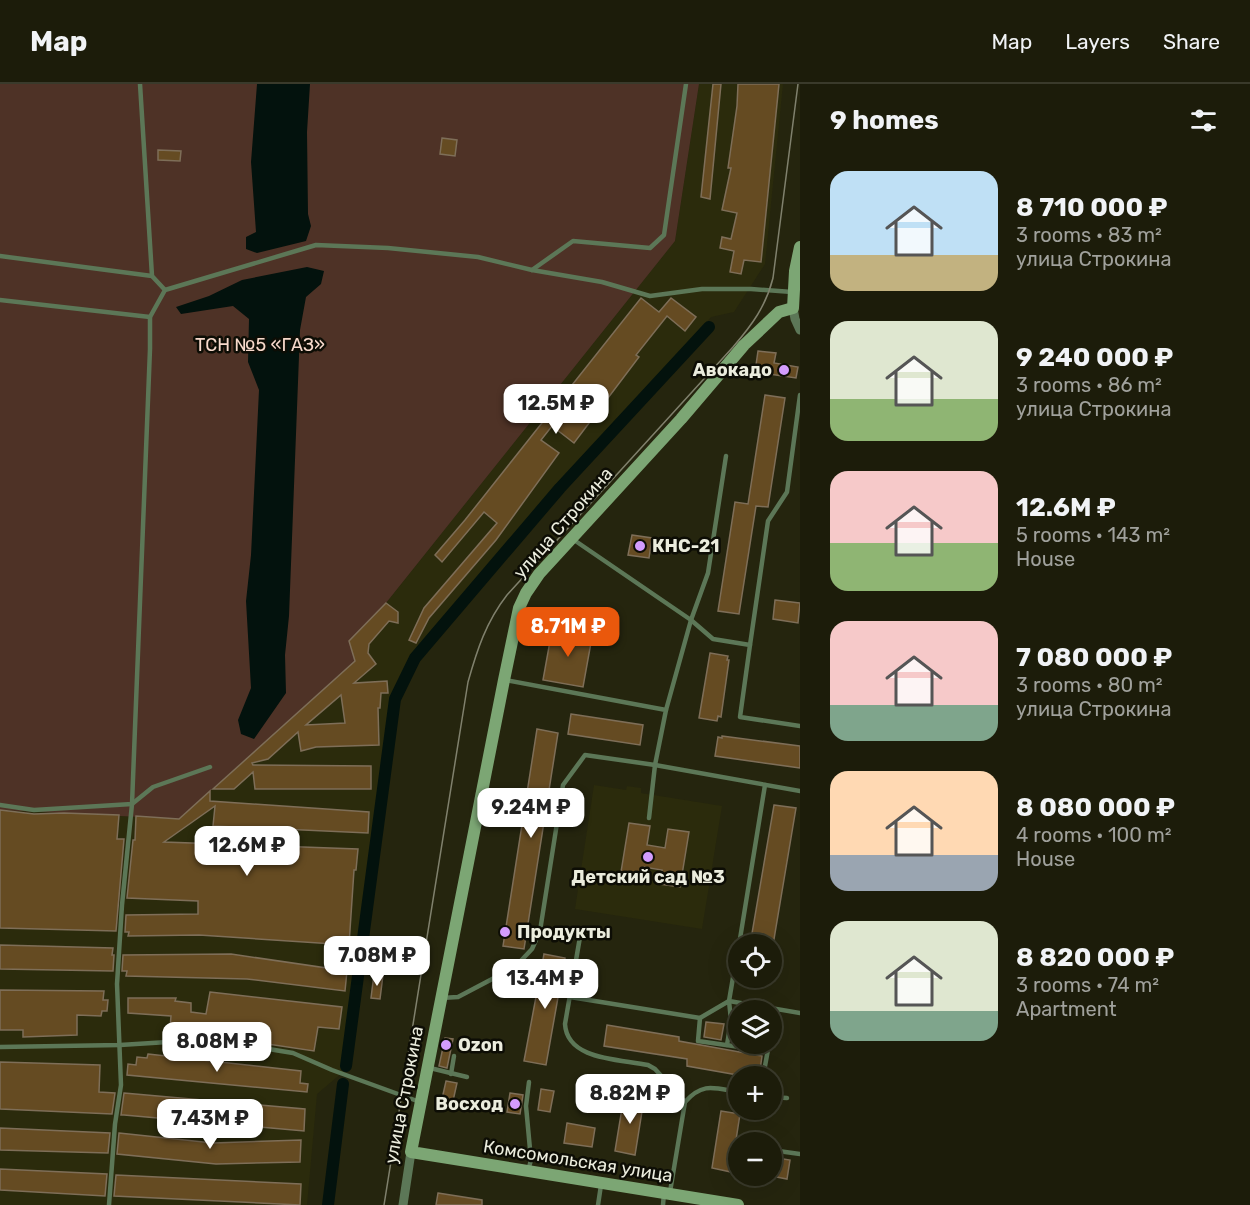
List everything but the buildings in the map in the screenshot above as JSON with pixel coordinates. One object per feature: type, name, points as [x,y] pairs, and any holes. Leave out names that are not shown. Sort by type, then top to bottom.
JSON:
[{"type":"street","points":[[800,247],[793,308],[800,330]]},
{"type":"street","name":"улица Строкина","points":[[404,1205],[420,1102],[519,608],[539,574],[769,320],[779,312],[793,308]]},
{"type":"street","name":"Комсомольская улица","points":[[411,1152],[602,1183],[666,1197],[738,1205]]},
{"type":"lane","points":[[141,84],[152,276]]},
{"type":"lane","points":[[532,270],[573,242],[650,248],[664,236],[686,84]]},
{"type":"lane","points":[[109,1205],[115,1124],[121,1085],[118,963],[132,804],[150,317],[165,290],[316,244],[478,257],[532,270],[602,282],[650,296],[702,289],[794,292]]},
{"type":"lane","points":[[0,255],[152,276],[165,290]]},
{"type":"lane","points":[[0,300],[150,317]]},
{"type":"lane","points":[[800,395],[787,492],[768,521],[740,717],[800,726]]},
{"type":"lane","points":[[648,818],[666,710],[691,620],[708,573],[726,456]]},
{"type":"lane","points":[[571,538],[691,620],[713,639],[750,645]]},
{"type":"lane","points":[[519,608],[572,621]]},
{"type":"lane","points":[[504,680],[666,710]]},
{"type":"lane","points":[[441,998],[458,997],[515,967],[532,949],[540,931],[563,784],[585,755],[656,765],[800,791]]},
{"type":"lane","points":[[0,805],[34,810],[132,804],[153,787],[210,767]]},
{"type":"lane","points":[[740,934],[765,785]]},
{"type":"lane","points":[[540,931],[580,937],[566,1030],[571,1042],[576,1047],[594,1055],[648,1065],[655,1069],[685,1102]]},
{"type":"lane","points":[[570,997],[700,1018],[728,1002]]},
{"type":"lane","points":[[782,1010],[800,1012]]},
{"type":"lane","points":[[700,1018],[698,1041],[727,1045],[728,1039]]},
{"type":"lane","points":[[0,1047],[120,1045],[184,1041],[250,1046],[293,1053],[332,1070],[420,1102]]},
{"type":"lane","points":[[451,1074],[454,1056]]},
{"type":"lane","points":[[427,1068],[467,1077]]},
{"type":"lane","points":[[528,1082],[526,1106],[531,1160],[528,1171]]},
{"type":"lane","points":[[666,1197],[685,1102],[694,1092],[704,1088],[728,1091]]},
{"type":"lane","points":[[782,1098],[787,1098]]},
{"type":"lane","points":[[782,1152],[800,1154]]},
{"type":"lane","points":[[598,1205],[602,1183]]},
{"type":"shaded area","points":[[257,84],[310,84],[307,132],[308,214],[311,226],[306,241],[257,253],[246,249],[246,237],[256,232],[251,162]]},
{"type":"shaded area","points":[[699,84],[783,84],[765,264],[734,312],[711,317],[415,653],[394,699],[350,1066],[317,1094],[307,1205],[0,1205],[0,810],[179,819],[355,661],[386,603],[675,241]]},
{"type":"shaded area","points":[[307,267],[324,271],[321,284],[306,297],[300,330],[289,616],[285,655],[286,693],[254,739],[241,734],[238,720],[251,688],[246,601],[251,555],[259,390],[248,362],[249,319],[233,306],[181,314],[176,307],[209,296],[242,280]]},
{"type":"shaded area","name":"Детский сад №3","points":[[594,785],[626,790],[627,786],[641,788],[641,793],[722,806],[702,929],[575,909]]},
{"type":"green space","name":"ТСН №5 «ГАЗ»","points":[[0,84],[699,84],[675,241],[386,603],[355,661],[179,819],[0,810]]},
{"type":"waterway","points":[[346,1066],[395,699],[415,658],[560,488],[709,327]]},
{"type":"waterway","points":[[328,1205],[343,1084]]},
{"type":"tram line","points":[[384,1205],[468,682],[479,648],[493,615],[507,595],[733,347],[762,306],[773,278],[798,84]]},
{"type":"place","name":"Авокадо","points":[[784,370]]},
{"type":"place","name":"КНС-21","points":[[640,546]]},
{"type":"place","name":"Детский сад №3","points":[[648,857]]},
{"type":"place","name":"Продукты","points":[[505,932]]},
{"type":"place","name":"Ozon","points":[[446,1045]]},
{"type":"place","name":"Восход","points":[[515,1104]]}]
